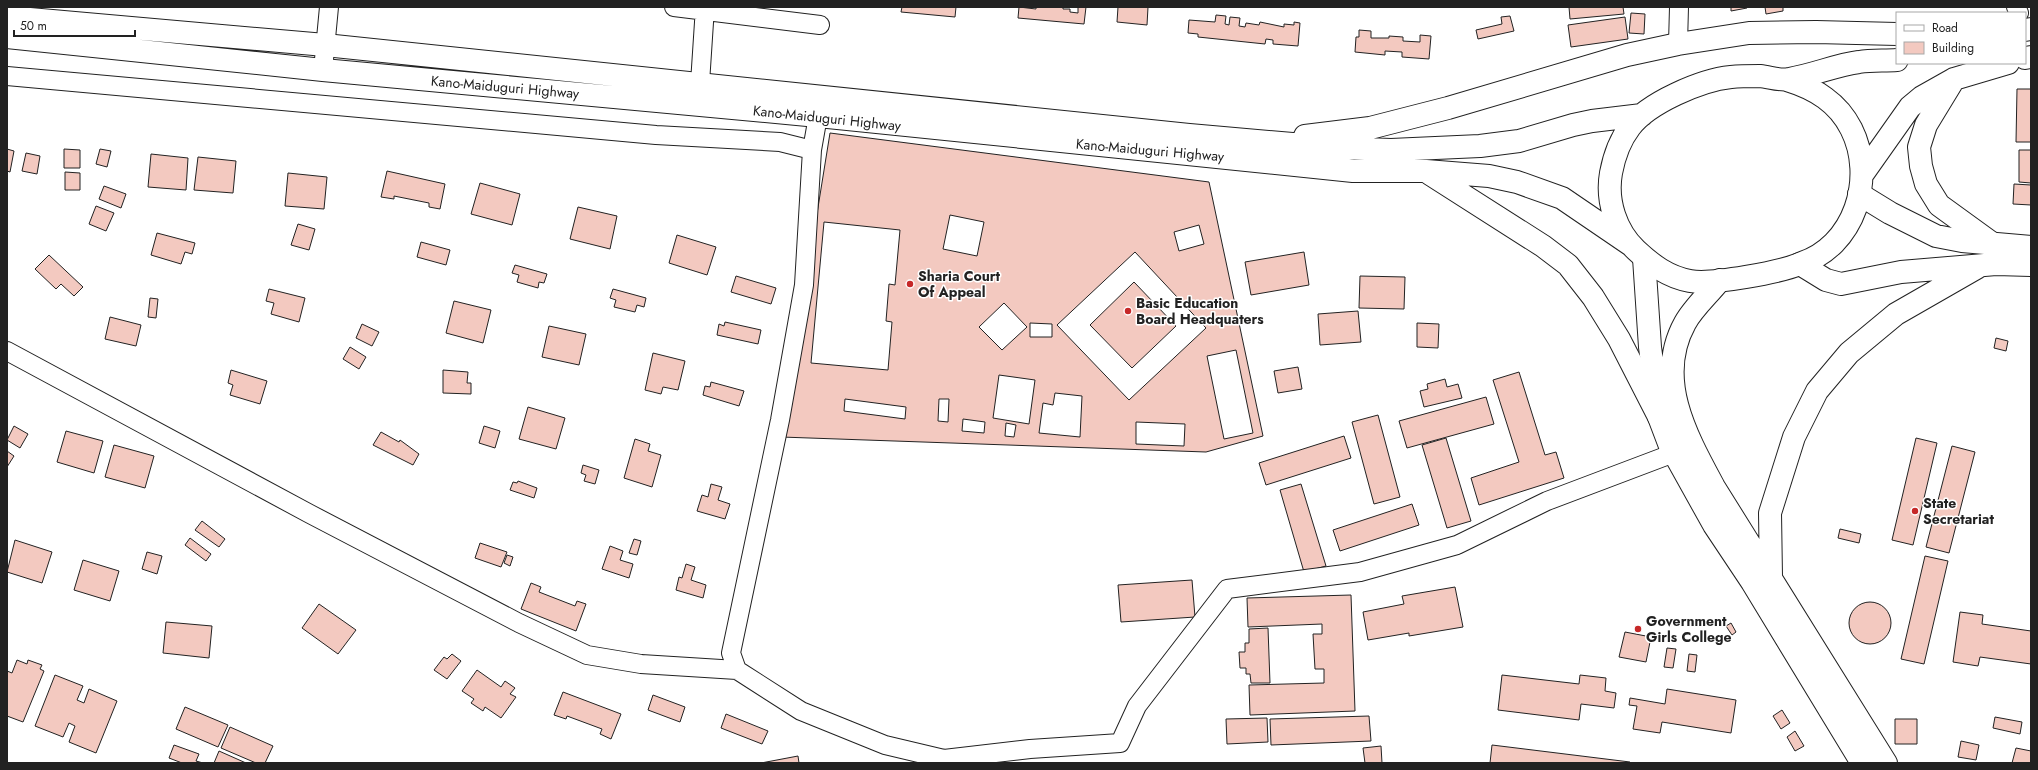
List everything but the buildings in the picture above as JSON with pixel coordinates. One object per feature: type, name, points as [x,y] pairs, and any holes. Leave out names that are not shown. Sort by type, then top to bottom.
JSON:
[{"type":"main road","name":"Kano-Maiduguri Highway","points":[[7,17],[325,45],[1259,142],[1339,148],[1440,149],[1519,142],[1573,125],[1609,118],[1642,115]]},
{"type":"main road","points":[[1259,142],[1370,128],[1486,97],[1627,55],[1678,44],[1749,33],[1816,32],[1896,34]]},
{"type":"main road","name":"Kano-Maiduguri Highway","points":[[7,37],[323,70],[818,116],[1353,171],[1426,171],[1489,176],[1517,182],[1562,198],[1638,252],[1654,266],[1678,278],[1692,282],[1720,280],[1800,264],[1818,256],[1833,244],[1845,230],[1854,213],[1861,185]]},
{"type":"main road","points":[[1787,80],[1859,62],[1896,60]]},
{"type":"main road","points":[[1861,185],[1910,107],[1922,97],[1954,79],[2005,64]]},
{"type":"main road","points":[[1659,417],[1638,252],[1621,230],[1614,214],[1610,197],[1610,179],[1613,162],[1619,145],[1631,126],[1642,115],[1674,95],[1701,84],[1729,77],[1758,76],[1787,80],[1808,87],[1842,114],[1853,133],[1858,146],[1861,185],[1890,213],[1936,236],[1962,241],[1990,242],[2031,247]]},
{"type":"main road","points":[[1954,79],[1926,125],[1919,147],[1921,166],[1926,184],[1939,205],[1990,242]]},
{"type":"main road","points":[[1426,171],[1543,246],[1568,265],[1593,297],[1619,339],[1659,417],[1674,453],[1714,525],[1752,582],[1862,763]]},
{"type":"main road","points":[[1800,264],[1826,280],[1841,284],[1901,272],[1978,267],[1996,264],[2031,264]]},
{"type":"main road","points":[[1771,577],[1770,513],[1794,437],[1817,391],[1849,353],[1896,314],[1978,267]]},
{"type":"main road","points":[[1720,280],[1685,322],[1678,340],[1672,367],[1673,388],[1679,414],[1692,446],[1714,487],[1886,763]]},
{"type":"street","points":[[323,70],[329,7]]},
{"type":"street","points":[[674,7],[705,9],[820,25]]},
{"type":"street","points":[[1678,44],[1679,7]]},
{"type":"street","points":[[700,83],[705,9]]},
{"type":"street","points":[[7,76],[656,135],[780,142],[812,150]]},
{"type":"street","points":[[737,670],[731,653],[780,420],[804,285],[812,150],[818,116]]},
{"type":"street","points":[[7,351],[123,415],[505,616],[587,655],[641,664],[737,670],[801,710],[885,746],[944,759],[1030,749],[1120,743],[1137,706],[1227,589],[1360,572],[1457,545],[1547,501],[1674,453]]},
{"type":"place","name":"Sharia Court Of Appeal","points":[[910,284]]},
{"type":"place","name":"Basic Education Board Headquaters","points":[[1128,311]]},
{"type":"place","name":"State Secretariat","points":[[1915,511]]},
{"type":"place","name":"Government Girls College","points":[[1638,629]]}]
